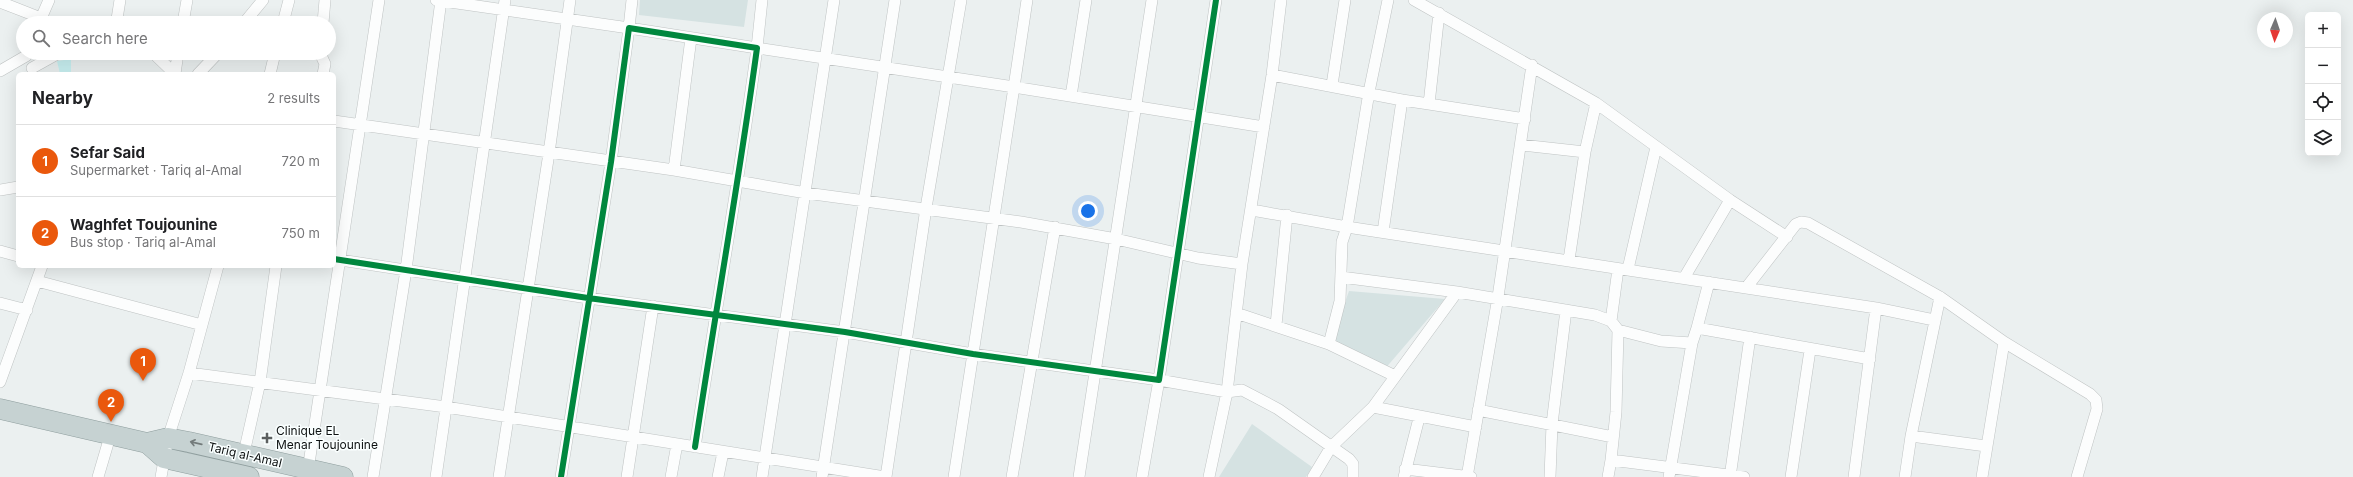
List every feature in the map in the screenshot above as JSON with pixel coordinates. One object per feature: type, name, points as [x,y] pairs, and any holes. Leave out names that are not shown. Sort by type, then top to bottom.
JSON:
[{"type":"highway","name":"Tariq al-Amal","points":[[0,409],[111,433],[148,443],[168,438],[244,453],[308,470],[343,477]]},
{"type":"highway","name":"Tariq al-Amal","points":[[148,443],[162,468],[249,477]]},
{"type":"street","points":[[42,16],[49,0]]},
{"type":"street","points":[[117,16],[120,0]]},
{"type":"street","points":[[184,16],[187,0]]},
{"type":"street","points":[[250,16],[263,0]]},
{"type":"street","points":[[285,16],[289,0]]},
{"type":"street","points":[[324,16],[325,0]]},
{"type":"street","points":[[379,0],[361,125],[337,259],[588,298],[845,332],[973,354],[1093,370],[1227,392],[1239,389],[1278,409],[1331,447],[1353,464],[1353,477]]},
{"type":"street","points":[[373,477],[406,270],[424,135],[439,0],[504,6],[567,21],[629,28],[884,66],[1264,127]]},
{"type":"street","points":[[499,477],[549,153],[570,0]]},
{"type":"street","points":[[561,477],[588,298],[611,162],[632,0]]},
{"type":"street","points":[[695,447],[715,315],[739,180],[762,0]]},
{"type":"street","points":[[762,477],[806,192],[824,57],[834,0]]},
{"type":"street","points":[[822,472],[845,332],[895,0]]},
{"type":"street","points":[[189,373],[322,389],[723,452],[765,456],[822,472],[886,477],[908,343],[926,208],[961,0]]},
{"type":"street","points":[[954,477],[992,218],[1027,0]]},
{"type":"street","points":[[1071,96],[1086,0]]},
{"type":"street","points":[[1078,477],[1093,370],[1116,239],[1152,0]]},
{"type":"street","points":[[1142,477],[1159,380],[1216,0]]},
{"type":"street","points":[[1209,477],[1227,392],[1242,264],[1252,210],[1272,75],[1281,0]]},
{"type":"street","points":[[1332,85],[1345,0]]},
{"type":"street","points":[[1329,344],[1338,314],[1342,242],[1347,227],[1369,92],[1388,0]]},
{"type":"street","points":[[1414,0],[1532,65],[1596,103],[1730,200],[1787,237]]},
{"type":"street","points":[[1,1],[30,16]]},
{"type":"street","points":[[436,477],[466,279],[504,6]]},
{"type":"street","points":[[1429,104],[1440,13]]},
{"type":"street","points":[[674,170],[691,38]]},
{"type":"street","points":[[0,71],[17,60]]},
{"type":"street","points":[[29,60],[34,71],[49,60]]},
{"type":"street","points":[[160,60],[173,72]]},
{"type":"street","points":[[175,72],[177,60]]},
{"type":"street","points":[[200,72],[211,60]]},
{"type":"street","points":[[270,72],[273,60]]},
{"type":"street","points":[[323,60],[325,64],[323,72]]},
{"type":"street","points":[[1467,477],[1522,145],[1532,65]]},
{"type":"street","points":[[1272,75],[1369,92],[1402,100],[1526,119]]},
{"type":"street","points":[[1383,232],[1402,100]]},
{"type":"street","points":[[1568,260],[1584,152],[1596,103]]},
{"type":"street","points":[[336,121],[674,170],[865,201],[992,218],[1116,239],[1198,258],[1242,264]]},
{"type":"street","points":[[1522,145],[1584,152]]},
{"type":"street","points":[[1608,477],[1616,412],[1615,325],[1623,269],[1656,147]]},
{"type":"street","points":[[0,190],[16,187]]},
{"type":"street","points":[[1684,278],[1730,200]]},
{"type":"street","points":[[1252,210],[1287,214],[1347,227],[1876,308],[1934,320]]},
{"type":"street","points":[[1276,325],[1287,214]]},
{"type":"street","points":[[1746,288],[1796,224],[1801,222],[1808,223],[1940,297],[2004,342],[2090,394],[2096,400],[2098,409],[2077,477]]},
{"type":"street","points":[[1012,477],[1033,362],[1054,228]]},
{"type":"street","points":[[0,251],[16,255]]},
{"type":"street","points":[[0,382],[41,268]]},
{"type":"street","points":[[162,468],[168,438],[189,373],[217,268]]},
{"type":"street","points":[[244,453],[260,382],[276,268]]},
{"type":"street","points":[[308,470],[322,389],[336,268]]},
{"type":"street","points":[[1341,277],[1498,297],[1595,315],[1615,325],[1662,341],[1692,343]]},
{"type":"street","points":[[37,281],[202,325]]},
{"type":"street","points":[[1670,472],[1692,343],[1709,282]]},
{"type":"street","points":[[1313,477],[1331,447],[1373,407],[1457,292]]},
{"type":"street","points":[[1905,477],[1911,436],[1940,297]]},
{"type":"street","points":[[0,303],[27,310]]},
{"type":"street","points":[[627,477],[653,306]]},
{"type":"street","points":[[1854,477],[1876,308]]},
{"type":"street","points":[[1550,477],[1552,424],[1566,310]]},
{"type":"street","points":[[1236,313],[1276,325],[1329,344],[1395,376]]},
{"type":"street","points":[[1697,328],[1810,350],[1870,359]]},
{"type":"street","points":[[1730,476],[1750,338]]},
{"type":"street","points":[[1982,477],[2004,342]]},
{"type":"street","points":[[1791,477],[1810,350]]},
{"type":"street","points":[[1373,407],[1419,418],[1476,427]]},
{"type":"street","points":[[1478,410],[1613,437]]},
{"type":"street","points":[[1419,418],[1405,473],[1471,477]]},
{"type":"street","points":[[98,477],[111,433]]},
{"type":"street","points":[[1911,436],[1986,446]]},
{"type":"street","points":[[671,477],[677,444]]},
{"type":"street","points":[[718,477],[723,452]]},
{"type":"street","points":[[1611,460],[1670,472],[1744,477]]},
{"type":"shaded area","points":[[640,0],[748,0],[744,27],[639,15]]},
{"type":"shaded area","points":[[71,60],[71,72],[60,72],[57,61]]},
{"type":"shaded area","points":[[1349,291],[1445,299],[1384,370],[1331,342]]},
{"type":"shaded area","points":[[1252,424],[1312,467],[1306,477],[1219,477]]},
{"type":"cycle path","points":[[336,259],[588,298],[845,332],[973,354],[1159,380],[1216,0]]},
{"type":"cycle path","points":[[561,477],[611,162],[629,28],[757,48],[743,148],[695,447]]},
{"type":"place","name":"Sefar Said","points":[[143,381]]},
{"type":"place","name":"Waghfet Toujounine","points":[[111,422]]},
{"type":"place","name":"Clinique EL Menar Toujounine","points":[[267,438]]}]
